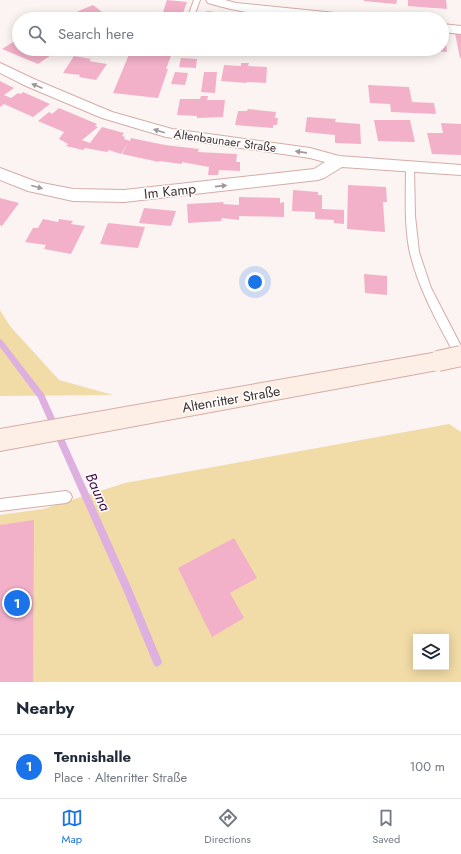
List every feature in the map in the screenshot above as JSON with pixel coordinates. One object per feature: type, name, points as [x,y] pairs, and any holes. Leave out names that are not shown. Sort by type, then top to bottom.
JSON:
[{"type":"main road","name":"Altenritter Straße","points":[[6,439],[461,356]]},
{"type":"street","points":[[212,0],[236,7],[286,12]]},
{"type":"street","points":[[449,29],[461,30]]},
{"type":"street","name":"Altenbaunaer Straße","points":[[0,67],[31,83],[107,115],[171,134],[310,153],[339,160],[461,170]]},
{"type":"street","name":"Im Kamp","points":[[0,174],[34,187],[73,195],[124,196],[318,174],[339,160]]},
{"type":"lane","points":[[193,12],[198,0]]},
{"type":"lane","points":[[410,167],[411,230],[417,263],[429,296],[461,356]]},
{"type":"lane","points":[[0,506],[66,497]]},
{"type":"shaded area","points":[[0,310],[10,326],[59,380],[113,395],[0,396]]},
{"type":"shaded area","points":[[449,424],[461,432],[461,682],[0,682],[0,515],[43,509],[125,483]]},
{"type":"building","points":[[167,0],[187,2],[183,12],[163,12]]},
{"type":"building","points":[[364,0],[397,0],[396,4]]},
{"type":"building","points":[[408,0],[446,0],[447,9],[408,6]]},
{"type":"building","points":[[93,5],[102,12],[76,12]]},
{"type":"building","points":[[455,33],[461,34],[461,58],[460,58]]},
{"type":"building","points":[[12,43],[12,53],[2,49]]},
{"type":"building","points":[[19,56],[50,56],[38,64]]},
{"type":"building","points":[[74,56],[91,59],[89,61],[107,64],[96,80],[79,77],[80,75],[63,73]]},
{"type":"building","points":[[128,56],[171,56],[158,98],[113,93]]},
{"type":"building","points":[[181,58],[197,59],[196,68],[179,67]]},
{"type":"building","points":[[241,63],[249,63],[248,66],[267,67],[266,83],[221,81],[224,65],[241,66]]},
{"type":"building","points":[[175,72],[188,73],[185,85],[171,84]]},
{"type":"building","points":[[204,72],[217,72],[215,93],[201,92]]},
{"type":"building","points":[[0,81],[14,88],[4,95],[11,98],[18,93],[21,94],[23,92],[50,104],[33,117],[4,104],[0,107]]},
{"type":"building","points":[[368,85],[409,87],[412,102],[434,103],[436,114],[391,112],[390,104],[370,103]]},
{"type":"building","points":[[201,96],[208,96],[207,100],[225,100],[223,117],[197,118],[197,116],[177,115],[180,99],[200,99]]},
{"type":"building","points":[[59,108],[97,124],[95,126],[98,127],[82,140],[90,143],[102,127],[124,133],[122,136],[125,137],[124,139],[130,141],[131,138],[165,145],[199,149],[198,152],[237,154],[236,162],[240,162],[240,171],[219,170],[218,175],[208,175],[209,167],[182,162],[182,164],[159,162],[122,154],[128,143],[121,154],[109,150],[107,152],[85,148],[83,150],[66,146],[68,144],[59,139],[64,132],[38,121],[49,112],[52,114]]},
{"type":"building","points":[[248,109],[276,112],[275,118],[278,118],[277,125],[273,125],[273,128],[235,125],[238,111],[247,111]]},
{"type":"building","points":[[307,117],[336,119],[335,122],[360,124],[361,144],[335,143],[335,135],[305,132]]},
{"type":"building","points":[[374,120],[410,120],[415,142],[378,141]]},
{"type":"building","points":[[441,123],[461,124],[461,155],[432,154],[427,133],[443,133]]},
{"type":"building","points":[[348,185],[386,187],[387,202],[383,202],[385,232],[347,229]]},
{"type":"building","points":[[293,190],[318,192],[318,195],[322,195],[322,209],[344,210],[344,224],[334,223],[334,220],[315,219],[315,212],[292,211]]},
{"type":"building","points":[[239,197],[280,198],[280,203],[284,202],[284,217],[239,216],[239,220],[222,218],[221,221],[188,223],[187,204],[224,202],[223,204],[239,205]]},
{"type":"building","points":[[0,198],[19,203],[2,226],[0,225]]},
{"type":"building","points":[[144,208],[176,211],[171,226],[139,223]]},
{"type":"building","points":[[43,219],[58,222],[59,219],[73,221],[71,224],[85,226],[71,254],[44,249],[46,245],[25,242],[33,228],[38,228]]},
{"type":"building","points":[[108,223],[145,227],[138,248],[100,244]]},
{"type":"building","points":[[364,274],[387,276],[387,295],[365,293]]},
{"type":"building","points":[[34,520],[33,682],[0,682],[0,525]]},
{"type":"building","points":[[234,538],[257,578],[230,593],[244,618],[212,637],[178,568]]},
{"type":"waterway","name":"Bauna","points":[[0,342],[41,396],[128,590],[157,662]]},
{"type":"place","name":"Tennishalle","points":[[17,603]]}]
